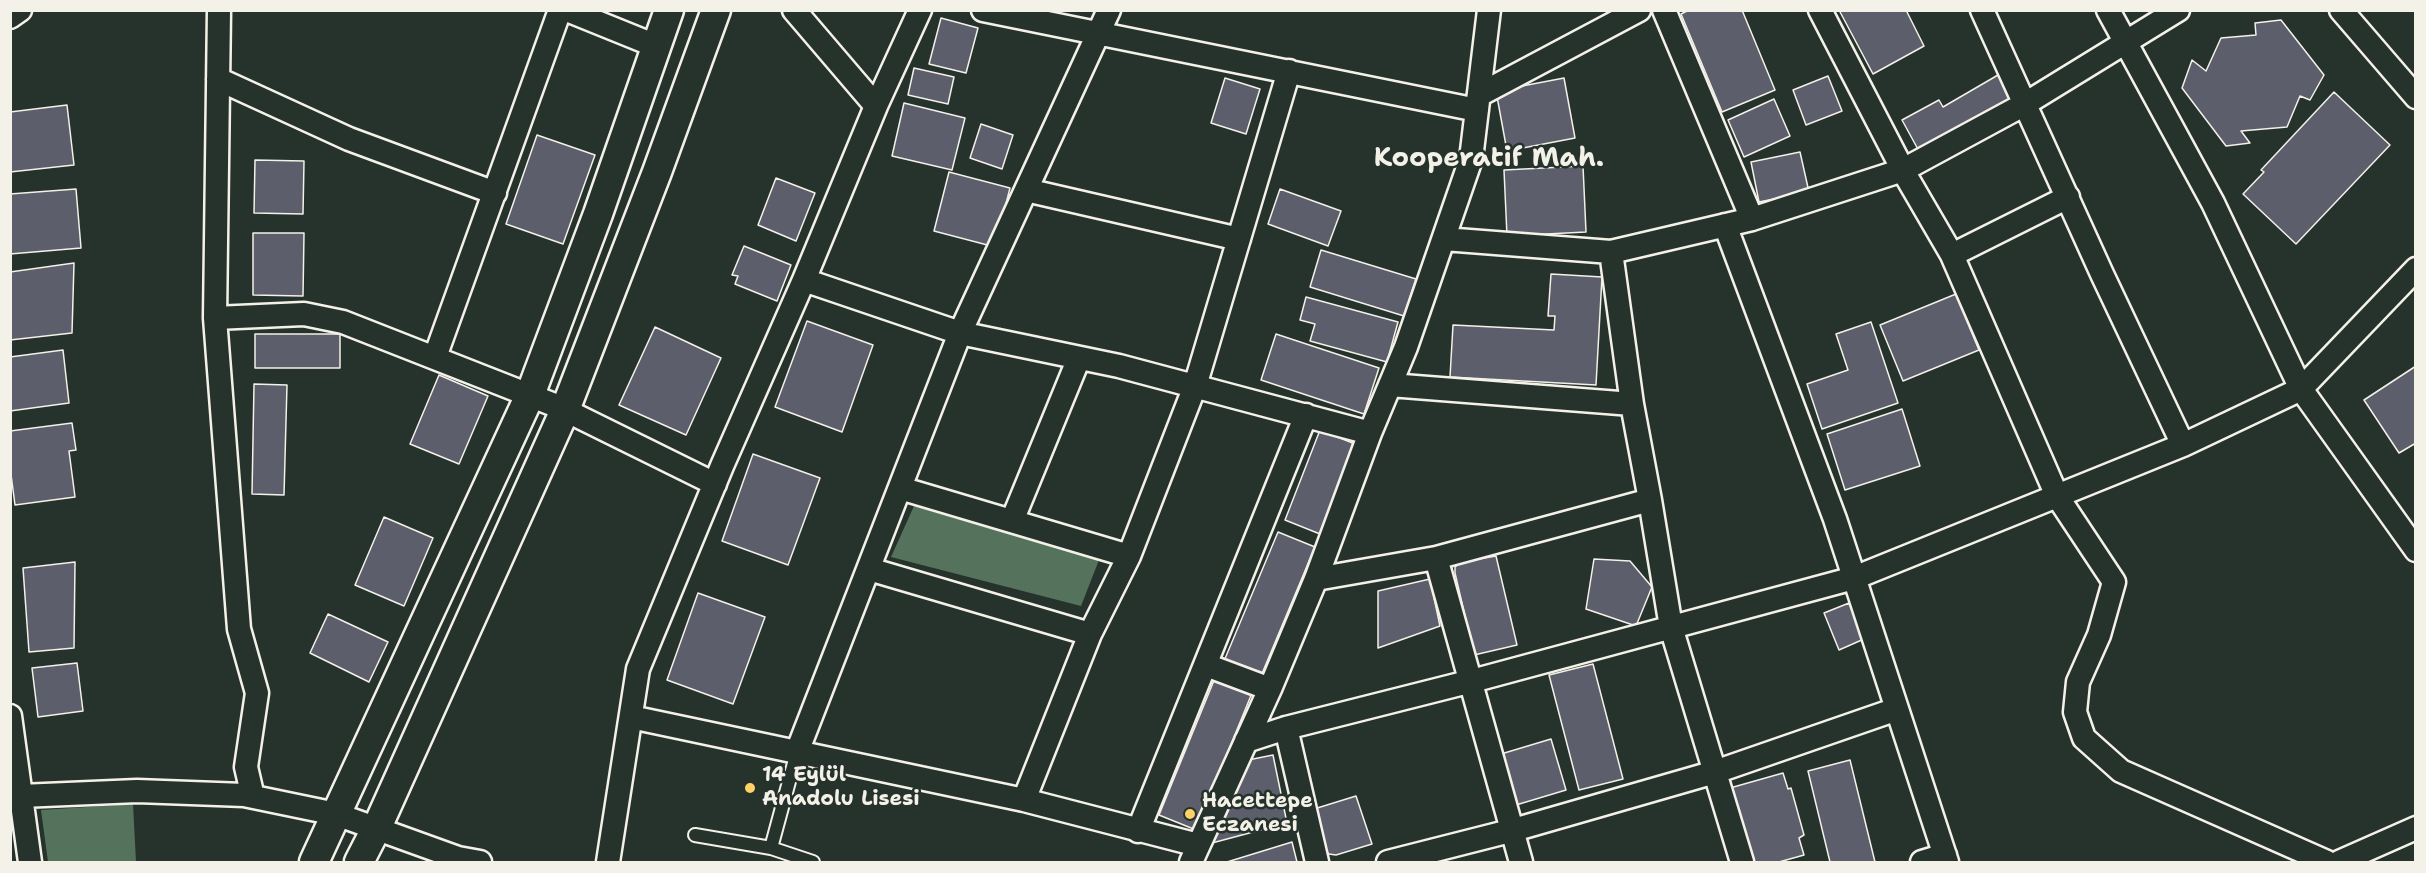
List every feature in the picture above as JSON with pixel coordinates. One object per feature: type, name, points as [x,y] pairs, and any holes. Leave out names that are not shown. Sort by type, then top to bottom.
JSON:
[{"type":"street","points":[[10,17],[20,10]]},
{"type":"street","points":[[219,10],[215,318],[239,629],[257,693],[246,767],[253,797]]},
{"type":"street","points":[[435,357],[560,10]]},
{"type":"street","points":[[567,10],[656,46]]},
{"type":"street","points":[[314,862],[530,395],[598,214],[669,10]]},
{"type":"street","points":[[359,862],[565,410],[657,172],[716,10]]},
{"type":"street","points":[[794,10],[876,106]]},
{"type":"street","points":[[608,862],[638,669],[876,106],[920,10]]},
{"type":"street","points":[[983,10],[1289,71],[1478,102],[1639,10]]},
{"type":"street","points":[[797,752],[960,333],[1108,10]]},
{"type":"street","points":[[631,717],[1024,800],[1138,831],[1194,854],[1270,689],[1316,579],[1370,433],[1406,347],[1444,239],[1471,159],[1489,10]]},
{"type":"street","points":[[1664,10],[1752,219]]},
{"type":"street","points":[[1820,10],[1903,170],[1952,255],[2057,496],[2114,582],[2099,635],[2078,682],[2075,712],[2084,738],[2121,771],[2327,862]]},
{"type":"street","points":[[1982,10],[2183,445]]},
{"type":"street","points":[[2108,10],[2213,203],[2301,389],[2415,550]]},
{"type":"street","points":[[1444,239],[1611,252],[1752,219],[1903,170],[2025,104],[2178,10]]},
{"type":"street","points":[[2341,10],[2415,98]]},
{"type":"street","points":[[1024,800],[1090,634],[1129,556],[1195,386],[1289,71]]},
{"type":"street","points":[[218,79],[349,139],[495,193]]},
{"type":"street","points":[[1026,190],[1239,239]]},
{"type":"street","points":[[1952,255],[2068,197]]},
{"type":"street","points":[[1725,225],[1834,519],[1946,859],[1922,862]]},
{"type":"street","points":[[1611,252],[1632,404],[1671,627],[1742,862]]},
{"type":"street","points":[[1246,741],[1286,728],[1472,681],[1854,578],[2057,496],[2183,445],[2301,389],[2415,268]]},
{"type":"street","points":[[804,280],[960,333],[1195,386],[1370,433]]},
{"type":"street","points":[[215,318],[304,314],[343,322],[565,410],[715,484]]},
{"type":"street","points":[[1012,521],[1079,358]]},
{"type":"street","points":[[1390,385],[1632,404]]},
{"type":"street","points":[[1138,831],[1306,416]]},
{"type":"street","points":[[900,488],[1129,556]]},
{"type":"street","points":[[1316,579],[1436,558],[1650,500]]},
{"type":"street","points":[[1436,558],[1472,681],[1510,831],[1521,862]]},
{"type":"street","points":[[869,569],[1090,634]]},
{"type":"street","points":[[1206,665],[1270,689]]},
{"type":"street","points":[[1388,862],[1510,831],[1715,772],[1897,710]]},
{"type":"street","points":[[10,716],[30,862]]},
{"type":"street","points":[[1286,728],[1317,862]]},
{"type":"street","points":[[21,795],[137,791],[253,797],[336,814],[465,861]]},
{"type":"street","points":[[2339,862],[2415,828]]},
{"type":"lane","points":[[771,848],[797,752]]},
{"type":"lane","points":[[694,836],[771,848],[813,862]]},
{"type":"green space","points":[[914,506],[1099,560],[1081,606],[891,557]]},
{"type":"green space","points":[[133,804],[136,862],[48,862],[41,810]]},
{"type":"building","points":[[1689,10],[1742,10],[1775,90],[1722,112],[1681,14]]},
{"type":"building","points":[[1839,10],[1906,10],[1924,46],[1873,74]]},
{"type":"building","points":[[941,18],[978,28],[966,73],[929,64]]},
{"type":"building","points":[[2281,20],[2324,75],[2310,100],[2300,96],[2287,127],[2241,131],[2250,143],[2226,146],[2182,88],[2192,60],[2206,71],[2221,38],[2256,35],[2255,23]]},
{"type":"building","points":[[914,68],[954,77],[948,104],[908,95]]},
{"type":"building","points":[[1998,75],[2013,101],[1920,153],[1902,120],[1939,100],[1943,107]]},
{"type":"building","points":[[1828,76],[1842,111],[1806,125],[1793,90]]},
{"type":"building","points":[[1225,78],[1260,89],[1246,134],[1211,123]]},
{"type":"building","points":[[1564,78],[1575,138],[1507,151],[1496,91]]},
{"type":"building","points":[[2334,92],[2390,145],[2296,244],[2243,194],[2264,172],[2261,170]]},
{"type":"building","points":[[1774,99],[1790,136],[1744,157],[1728,120]]},
{"type":"building","points":[[904,103],[965,118],[952,170],[892,156]]},
{"type":"building","points":[[67,105],[74,165],[10,172],[10,112]]},
{"type":"building","points":[[981,124],[1013,135],[1002,169],[970,158]]},
{"type":"building","points":[[537,135],[595,155],[563,244],[506,224]]},
{"type":"building","points":[[1800,152],[1809,192],[1759,202],[1751,162]]},
{"type":"building","points":[[255,160],[304,161],[303,214],[254,213]]},
{"type":"building","points":[[1583,166],[1586,232],[1507,236],[1504,170]]},
{"type":"building","points":[[949,172],[1010,188],[995,247],[934,231]]},
{"type":"building","points":[[776,178],[815,193],[796,241],[758,225]]},
{"type":"building","points":[[76,189],[81,248],[10,254],[10,194]]},
{"type":"building","points":[[1280,189],[1341,211],[1328,246],[1268,224]]},
{"type":"building","points":[[253,233],[304,233],[303,296],[253,295]]},
{"type":"building","points":[[744,246],[791,265],[777,301],[735,284],[738,276],[732,275]]},
{"type":"building","points":[[1321,250],[1416,279],[1404,316],[1310,287]]},
{"type":"building","points":[[74,263],[72,333],[10,340],[10,272]]},
{"type":"building","points":[[1551,274],[1602,277],[1596,385],[1450,377],[1453,325],[1554,330],[1555,316],[1548,316]]},
{"type":"building","points":[[1956,294],[1979,350],[1903,381],[1880,325]]},
{"type":"building","points":[[1306,297],[1398,322],[1387,362],[1310,341],[1315,324],[1300,320]]},
{"type":"building","points":[[807,321],[873,345],[842,432],[775,407]]},
{"type":"building","points":[[1871,322],[1898,403],[1822,429],[1807,384],[1848,370],[1836,334]]},
{"type":"building","points":[[655,327],[721,358],[686,435],[619,405]]},
{"type":"building","points":[[255,334],[340,334],[340,368],[255,368]]},
{"type":"building","points":[[1276,334],[1379,368],[1364,414],[1261,380]]},
{"type":"building","points":[[63,350],[69,403],[10,411],[10,357]]},
{"type":"building","points":[[2416,366],[2416,443],[2399,453],[2364,400]]},
{"type":"building","points":[[439,375],[488,396],[459,464],[410,444]]},
{"type":"building","points":[[254,384],[287,385],[284,495],[252,494]]},
{"type":"building","points":[[1902,409],[1920,466],[1845,490],[1827,434]]},
{"type":"building","points":[[72,423],[76,450],[69,451],[75,497],[15,505],[10,467],[10,431]]},
{"type":"building","points":[[1320,430],[1355,444],[1320,534],[1285,520]]},
{"type":"building","points":[[753,454],[820,478],[788,565],[722,541]]},
{"type":"building","points":[[384,517],[433,538],[404,606],[355,585]]},
{"type":"building","points":[[1278,532],[1315,547],[1261,676],[1224,661]]},
{"type":"building","points":[[1496,556],[1517,645],[1474,655],[1455,567],[1461,562]]},
{"type":"building","points":[[1594,559],[1630,561],[1652,587],[1636,626],[1586,609]]},
{"type":"building","points":[[75,562],[74,648],[29,652],[23,568]]},
{"type":"building","points":[[1430,579],[1440,626],[1378,648],[1378,591]]},
{"type":"building","points":[[698,593],[765,617],[733,704],[667,680]]},
{"type":"building","points":[[1849,603],[1864,639],[1839,650],[1824,613]]},
{"type":"building","points":[[328,614],[388,642],[369,682],[310,653]]},
{"type":"building","points":[[77,663],[83,711],[38,717],[32,668]]},
{"type":"building","points":[[1593,664],[1623,779],[1579,790],[1549,675]]},
{"type":"building","points":[[1215,678],[1252,693],[1196,830],[1159,815]]},
{"type":"building","points":[[1551,739],[1566,790],[1516,805],[1501,754]]},
{"type":"building","points":[[1273,755],[1287,823],[1212,843],[1243,761]]},
{"type":"building","points":[[1850,760],[1875,862],[1830,862],[1808,771]]},
{"type":"building","points":[[1783,773],[1788,789],[1791,788],[1804,835],[1799,838],[1804,855],[1779,862],[1751,862],[1730,788]]},
{"type":"building","points":[[1356,796],[1372,844],[1336,855],[1329,854],[1326,851],[1314,809]]},
{"type":"building","points":[[1292,842],[1297,862],[1227,862]]},
{"type":"place","name":"14 Eylül Anadolu Lisesi","points":[[750,788]]},
{"type":"place","name":"Hacettepe Eczanesi","points":[[1190,814]]},
{"type":"district","name":"Kooperatif Mah.","points":[[1489,159]]}]
